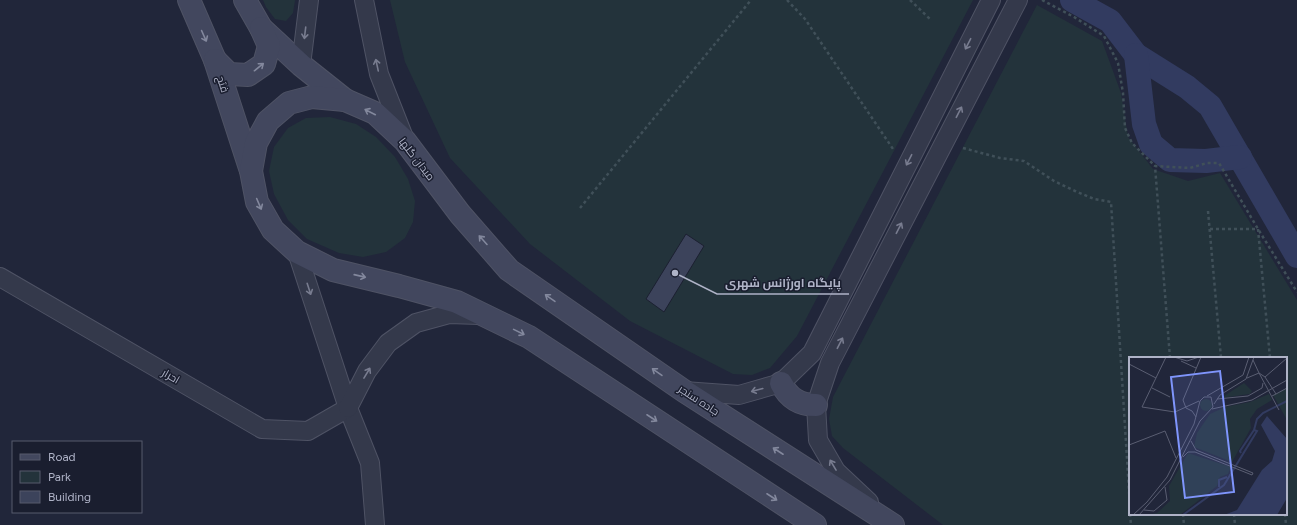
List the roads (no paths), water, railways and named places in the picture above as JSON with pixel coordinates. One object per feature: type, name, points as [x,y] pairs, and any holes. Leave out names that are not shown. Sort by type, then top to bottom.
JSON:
[{"type":"main road","name":"فتح","points":[[189,0],[215,60],[251,171]]},
{"type":"main road","points":[[215,60],[229,74],[248,75],[264,64],[269,46],[262,28],[245,0]]},
{"type":"main road","points":[[262,28],[301,65],[345,100]]},
{"type":"main road","name":"میدان گلها","points":[[484,315],[457,302],[333,270],[297,252],[273,230],[257,202],[251,171],[256,143],[268,121],[289,103],[312,97],[345,100],[375,113],[405,141],[460,214],[509,270]]},
{"type":"main road","name":"جاده سنجر","points":[[509,270],[684,391],[891,524]]},
{"type":"main road","points":[[484,315],[529,337],[815,525]]},
{"type":"main road","points":[[782,383],[785,392],[791,398],[799,403],[816,405]]},
{"type":"street","points":[[301,65],[308,0]]},
{"type":"street","points":[[364,0],[379,74],[405,141]]},
{"type":"street","points":[[684,391],[739,395],[782,383],[812,353],[991,0]]},
{"type":"street","points":[[891,524],[836,471],[818,440],[816,405],[830,362],[1018,0]]},
{"type":"street","points":[[297,252],[348,408],[370,463],[375,525]]},
{"type":"street","name":"احرار","points":[[0,277],[262,429],[308,431],[348,408]]},
{"type":"street","points":[[348,408],[367,371],[388,343],[416,323],[449,314],[484,315]]},
{"type":"waterway","points":[[1072,0],[1110,21],[1136,55],[1187,87],[1210,106],[1297,256]]},
{"type":"waterway","points":[[1136,55],[1144,124],[1151,144],[1170,160],[1206,161],[1240,157]]},
{"type":"place","name":"پایگاه اورژانس شهری","points":[[675,273]]}]
